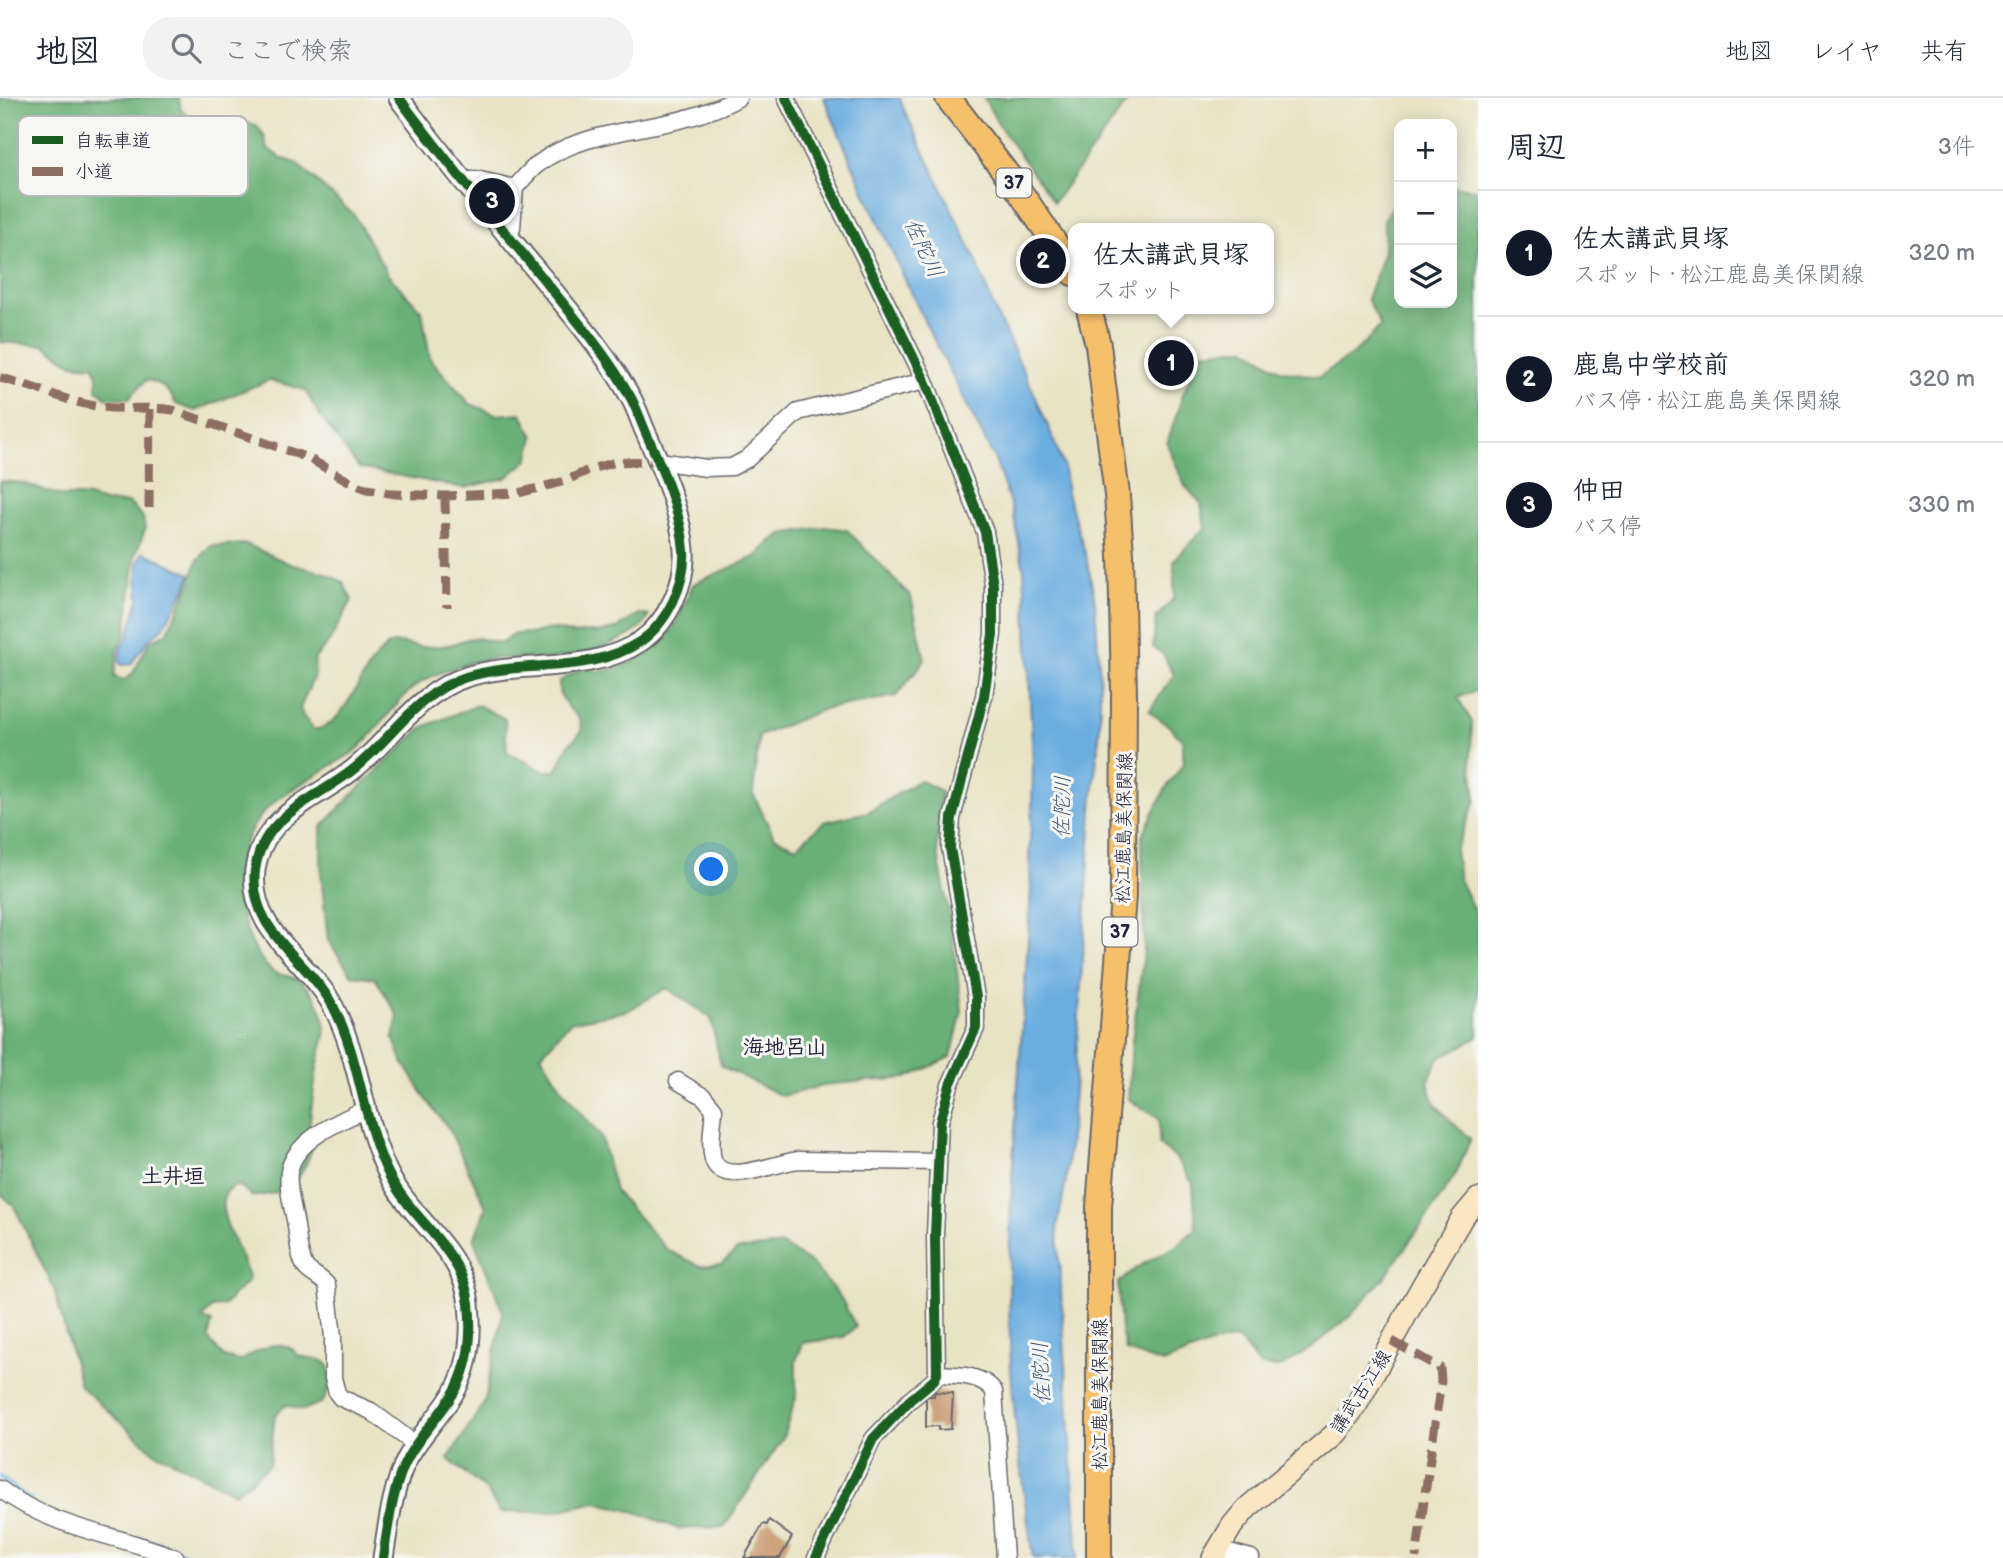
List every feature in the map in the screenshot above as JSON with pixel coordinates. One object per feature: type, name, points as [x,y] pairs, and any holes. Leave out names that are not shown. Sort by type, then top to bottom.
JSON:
[{"type":"main road","name":"37","points":[[948,98],[1016,186],[1068,263]]},
{"type":"main road","name":"松江鹿島美保関線","points":[[1090,314],[1098,345],[1117,495],[1124,709],[1123,897],[1099,1207],[1099,1558]]},
{"type":"main road","name":"講武古江線","points":[[1215,1554],[1247,1508],[1336,1433],[1357,1404],[1462,1219],[1478,1199]]},
{"type":"street","points":[[383,1558],[397,1485],[407,1459],[456,1389],[468,1359],[471,1329],[468,1298],[460,1269],[392,1180],[379,1152],[344,1032],[331,1002],[279,940],[260,911],[254,889],[261,846],[269,831],[290,811],[334,784],[367,759],[433,692],[463,678],[497,669],[574,664],[612,656],[643,640],[664,618],[680,587],[684,553],[678,519],[659,461],[631,398],[594,342],[399,98]]},
{"type":"street","points":[[509,237],[515,188],[538,164],[558,152],[607,134],[664,124],[718,109],[738,98]]},
{"type":"street","points":[[786,98],[925,381],[985,532],[993,585],[993,634],[984,696],[952,818],[950,848],[976,997],[976,1028],[950,1085],[940,1122],[935,1235],[937,1374],[873,1439],[816,1558]]},
{"type":"street","points":[[463,180],[480,180],[515,188]]},
{"type":"street","points":[[659,461],[706,468],[732,467],[747,459],[798,412],[925,381]]},
{"type":"street","points":[[678,1080],[704,1097],[714,1109],[712,1154],[716,1167],[723,1172],[736,1174],[799,1160],[938,1162]]},
{"type":"street","points":[[366,1109],[324,1131],[297,1154],[289,1171],[292,1204],[302,1258],[306,1267],[327,1285],[333,1337],[333,1378],[337,1393],[341,1398],[371,1411],[416,1445]]},
{"type":"street","points":[[937,1374],[979,1380],[994,1391],[1006,1558]]},
{"type":"street","points":[[0,1489],[19,1503],[54,1520],[94,1534],[148,1547],[176,1558]]},
{"type":"street","points":[[1215,1554],[1251,1558]]},
{"type":"green space","points":[[0,98],[179,98],[181,110],[188,116],[18,116],[18,196],[248,196],[248,124],[256,125],[264,135],[267,148],[281,158],[296,163],[354,215],[388,275],[422,311],[430,359],[470,404],[498,415],[521,413],[534,437],[528,460],[506,478],[464,488],[359,468],[320,416],[305,390],[269,380],[195,411],[176,404],[164,388],[146,380],[129,398],[107,398],[97,390],[94,366],[72,364],[44,345],[0,342]]},
{"type":"green space","points":[[984,98],[1123,98],[1126,104],[1054,202],[998,124]]},
{"type":"green space","points":[[1457,187],[1478,190],[1478,690],[1458,698],[1472,722],[1471,759],[1476,800],[1455,850],[1459,879],[1478,919],[1478,1037],[1438,1059],[1428,1083],[1435,1104],[1471,1138],[1457,1172],[1384,1278],[1349,1317],[1313,1347],[1281,1367],[1260,1366],[1238,1339],[1211,1344],[1163,1363],[1126,1351],[1121,1330],[1118,1283],[1141,1265],[1175,1247],[1196,1229],[1193,1184],[1176,1158],[1159,1145],[1159,1119],[1128,1099],[1132,1041],[1144,951],[1142,836],[1166,788],[1184,763],[1182,740],[1149,711],[1174,675],[1163,654],[1153,647],[1156,618],[1174,598],[1174,560],[1205,528],[1201,503],[1185,486],[1167,444],[1200,352],[1246,348],[1280,370],[1319,377],[1353,354],[1381,326],[1367,299],[1384,252],[1384,219],[1394,205],[1394,308],[1457,308]]},
{"type":"green space","points":[[0,481],[23,483],[61,496],[85,496],[105,502],[129,503],[143,517],[145,530],[135,556],[126,634],[118,649],[114,677],[125,680],[133,673],[150,641],[167,633],[197,561],[210,546],[246,544],[290,564],[325,573],[343,582],[352,600],[329,642],[315,658],[314,676],[300,708],[313,729],[324,727],[335,719],[372,664],[391,644],[439,647],[472,638],[502,643],[512,635],[553,629],[573,634],[598,633],[618,628],[639,614],[649,616],[634,633],[590,651],[550,659],[487,659],[428,678],[392,709],[357,750],[285,794],[261,815],[251,829],[244,846],[237,880],[244,923],[256,951],[272,971],[298,980],[313,995],[320,1008],[326,1031],[319,1058],[308,1137],[312,1147],[304,1168],[293,1184],[277,1192],[251,1196],[243,1188],[236,1186],[225,1194],[225,1218],[243,1261],[248,1282],[224,1305],[212,1308],[203,1317],[212,1322],[208,1339],[224,1357],[240,1361],[265,1348],[285,1346],[306,1358],[323,1361],[328,1365],[331,1375],[323,1402],[303,1410],[286,1405],[275,1415],[269,1465],[235,1493],[153,1451],[80,1386],[54,1289],[14,1206],[0,1193]]},
{"type":"green space","points":[[825,527],[847,530],[911,597],[925,660],[896,696],[824,709],[759,736],[753,794],[774,837],[796,847],[824,822],[868,812],[920,780],[941,791],[937,849],[951,925],[962,1011],[951,1057],[906,1078],[831,1084],[782,1096],[721,1066],[711,1018],[667,988],[627,1011],[570,1022],[541,1055],[564,1092],[601,1137],[615,1191],[667,1250],[700,1266],[721,1264],[737,1250],[782,1245],[812,1264],[841,1298],[856,1327],[844,1337],[803,1343],[796,1361],[796,1397],[783,1438],[724,1527],[679,1529],[639,1513],[596,1502],[552,1512],[499,1512],[487,1491],[448,1459],[484,1403],[503,1312],[474,1240],[486,1207],[449,1129],[403,1062],[393,1038],[398,1016],[375,978],[352,975],[328,941],[321,875],[321,828],[423,727],[478,705],[505,719],[507,752],[543,771],[556,771],[568,746],[582,731],[580,719],[568,707],[559,692],[559,682],[581,670],[605,671],[639,659],[652,651],[671,630],[693,584],[757,556],[782,534]]},
{"type":"water","name":"佐陀川","points":[[824,98],[900,98],[976,260],[995,311],[1053,438],[1064,468],[1067,493],[1086,556],[1095,601],[1100,727],[1093,795],[1074,1092],[1066,1180],[1057,1229],[1078,1558],[1033,1558],[1017,1440],[1011,1368],[1009,1308],[1012,1188],[1031,887],[1029,854],[1033,766],[1024,570],[1013,512],[995,460],[923,318]]},
{"type":"water","points":[[143,552],[191,574],[163,628],[149,639],[131,664],[122,665],[119,662],[121,648],[128,637],[139,599],[138,563]]},
{"type":"building","points":[[934,1392],[953,1393],[951,1429],[926,1427],[926,1396],[934,1396]]},
{"type":"building","points":[[769,1520],[792,1537],[780,1558],[744,1558],[763,1524],[767,1525]]},
{"type":"waterway","points":[[0,1477],[30,1500]]},
{"type":"waterway","points":[[150,1541],[194,1558]]},
{"type":"marked path","points":[[0,378],[96,406],[173,410],[308,458],[367,489],[395,494],[445,496],[519,493],[565,481],[591,469],[616,462],[659,461]]},
{"type":"marked path","points":[[149,508],[150,407]]},
{"type":"marked path","points":[[445,496],[447,607]]},
{"type":"marked path","points":[[1392,1341],[1440,1368],[1441,1381],[1416,1558]]},
{"type":"cycle path","points":[[383,1558],[392,1506],[403,1468],[414,1448],[452,1396],[465,1367],[469,1346],[469,1304],[465,1285],[448,1252],[390,1177],[373,1135],[350,1047],[333,1006],[322,989],[282,944],[261,911],[255,892],[255,870],[260,851],[267,836],[278,823],[350,772],[418,706],[448,684],[488,672],[600,659],[641,641],[667,613],[678,588],[684,563],[682,535],[670,490],[622,382],[589,335],[399,98]]},
{"type":"cycle path","points":[[786,98],[925,381],[985,532],[993,585],[993,634],[984,696],[952,818],[950,848],[976,997],[976,1028],[950,1085],[940,1122],[935,1235],[937,1374],[873,1439],[816,1558]]},
{"type":"place","name":"仲田","points":[[492,201]]},
{"type":"place","name":"鹿島中学校前","points":[[1043,261]]},
{"type":"place","name":"佐太講武貝塚","points":[[1171,363]]},
{"type":"district","name":"海地呂山","points":[[785,1047]]},
{"type":"district","name":"土井垣","points":[[173,1176]]}]
